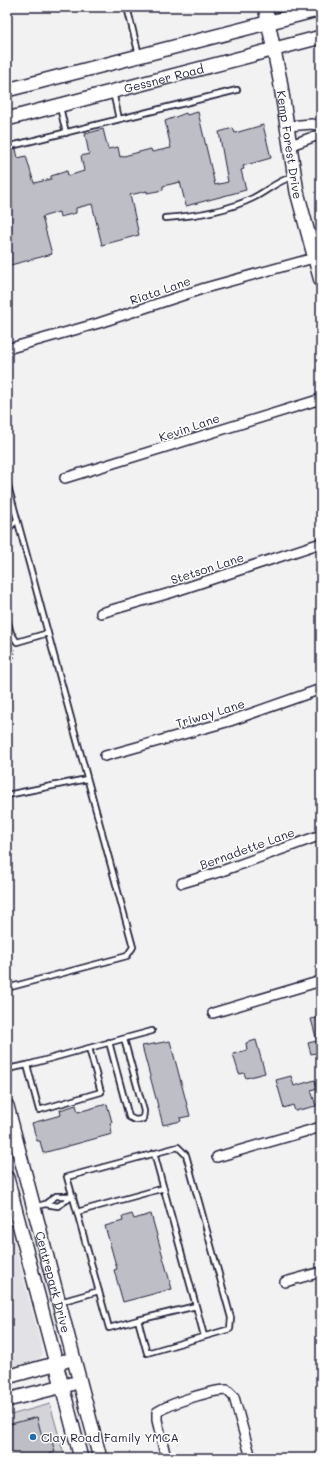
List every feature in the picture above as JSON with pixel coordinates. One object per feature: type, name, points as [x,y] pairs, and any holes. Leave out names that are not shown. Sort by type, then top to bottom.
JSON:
[{"type":"street","name":"Kemp Forest Drive","points":[[265,7],[288,126],[297,192],[318,256],[321,281]]},
{"type":"street","points":[[7,90],[321,9]]},
{"type":"street","name":"Gessner Road","points":[[7,119],[321,37]]},
{"type":"street","points":[[288,126],[312,124],[321,126]]},
{"type":"street","points":[[291,145],[321,134]]},
{"type":"street","name":"Riata Lane","points":[[7,349],[99,324],[205,288],[318,256]]},
{"type":"street","name":"Kevin Lane","points":[[65,478],[321,399]]},
{"type":"street","name":"Stetson Lane","points":[[101,613],[170,593],[321,543]]},
{"type":"street","name":"Triway Lane","points":[[105,756],[230,721],[321,688]]},
{"type":"street","name":"Bernadette Lane","points":[[182,883],[219,872],[321,834]]},
{"type":"street","points":[[213,1013],[321,981]]},
{"type":"street","name":"Centrepark Drive","points":[[7,1106],[39,1206],[58,1302],[100,1458]]},
{"type":"street","points":[[217,1157],[321,1127]]},
{"type":"street","name":"Centrepark Drive","points":[[7,1178],[14,1212],[63,1386],[81,1458]]},
{"type":"street","points":[[14,1212],[39,1206]]},
{"type":"street","points":[[285,1282],[321,1272]]},
{"type":"street","points":[[7,1378],[73,1358]]},
{"type":"street","points":[[7,1400],[79,1381]]},
{"type":"street","points":[[166,1458],[156,1420],[157,1412],[182,1401],[220,1390],[227,1390],[234,1397],[251,1458]]},
{"type":"lane","points":[[127,7],[139,56]]},
{"type":"lane","points":[[7,148],[237,90]]},
{"type":"lane","points":[[113,91],[119,119]]},
{"type":"lane","points":[[59,105],[66,133]]},
{"type":"lane","points":[[165,218],[195,216],[240,203],[252,198],[279,180],[295,176]]},
{"type":"lane","points":[[7,482],[133,947],[127,956],[7,988]]},
{"type":"lane","points":[[7,530],[17,520]]},
{"type":"lane","points":[[7,619],[11,633],[16,642],[48,633]]},
{"type":"lane","points":[[7,795],[87,779]]},
{"type":"lane","points":[[7,1069],[27,1065],[152,1031]]},
{"type":"lane","points":[[109,1042],[129,1117],[135,1120],[143,1119],[144,1112],[124,1039]]},
{"type":"lane","points":[[27,1065],[39,1110],[101,1092],[89,1048]]},
{"type":"lane","points":[[138,1320],[147,1353],[230,1329],[231,1318],[186,1155],[178,1147],[67,1177],[110,1328],[138,1320],[196,1306]]},
{"type":"lane","points":[[154,1153],[204,1336]]},
{"type":"lane","points":[[77,1212],[164,1188]]},
{"type":"lane","points":[[39,1206],[56,1196],[73,1196]]},
{"type":"lane","points":[[39,1206],[58,1206],[73,1196]]},
{"type":"lane","points":[[58,1302],[99,1290]]},
{"type":"path","points":[[7,661],[14,658],[16,642]]},
{"type":"shaded area","points":[[7,1215],[43,1353],[36,1364],[7,1371]]},
{"type":"shaded area","name":"Clay Road Family YMCA","points":[[50,1404],[65,1458],[7,1458],[7,1416]]},
{"type":"building","points":[[198,112],[215,185],[228,182],[219,132],[233,128],[235,133],[263,125],[271,158],[243,166],[244,169],[241,170],[246,190],[186,206],[180,182],[163,186],[163,190],[147,193],[147,191],[130,195],[139,235],[102,245],[92,204],[76,208],[76,213],[60,217],[59,212],[42,217],[52,254],[7,266],[7,151],[16,149],[18,158],[26,156],[34,183],[51,179],[51,176],[67,171],[68,176],[84,171],[81,156],[89,154],[85,134],[103,129],[108,149],[118,147],[120,157],[151,149],[152,152],[171,148],[165,121],[186,113],[187,115]]},
{"type":"building","points":[[321,1017],[321,1052],[311,1054],[308,1043],[317,1041],[311,1019]]},
{"type":"building","points":[[256,1040],[265,1073],[246,1078],[244,1073],[239,1074],[233,1054],[247,1050],[246,1043]]},
{"type":"building","points":[[170,1041],[190,1116],[180,1118],[181,1121],[163,1125],[142,1046]]},
{"type":"building","points":[[291,1076],[294,1086],[315,1080],[317,1088],[311,1090],[316,1106],[295,1111],[293,1105],[284,1108],[276,1080]]},
{"type":"building","points":[[107,1104],[112,1122],[110,1123],[112,1134],[43,1153],[40,1141],[37,1141],[32,1123],[61,1115],[60,1110],[76,1105],[78,1112]]},
{"type":"building","points":[[132,1214],[134,1219],[151,1214],[172,1289],[123,1302],[114,1270],[117,1269],[105,1226],[123,1221],[122,1217]]},
{"type":"building","name":"Clay Road Family YMCA","points":[[37,1417],[42,1437],[50,1434],[55,1452],[47,1455],[48,1458],[7,1458],[7,1425]]},
{"type":"place","name":"Clay Road Family YMCA","points":[[33,1437]]}]
